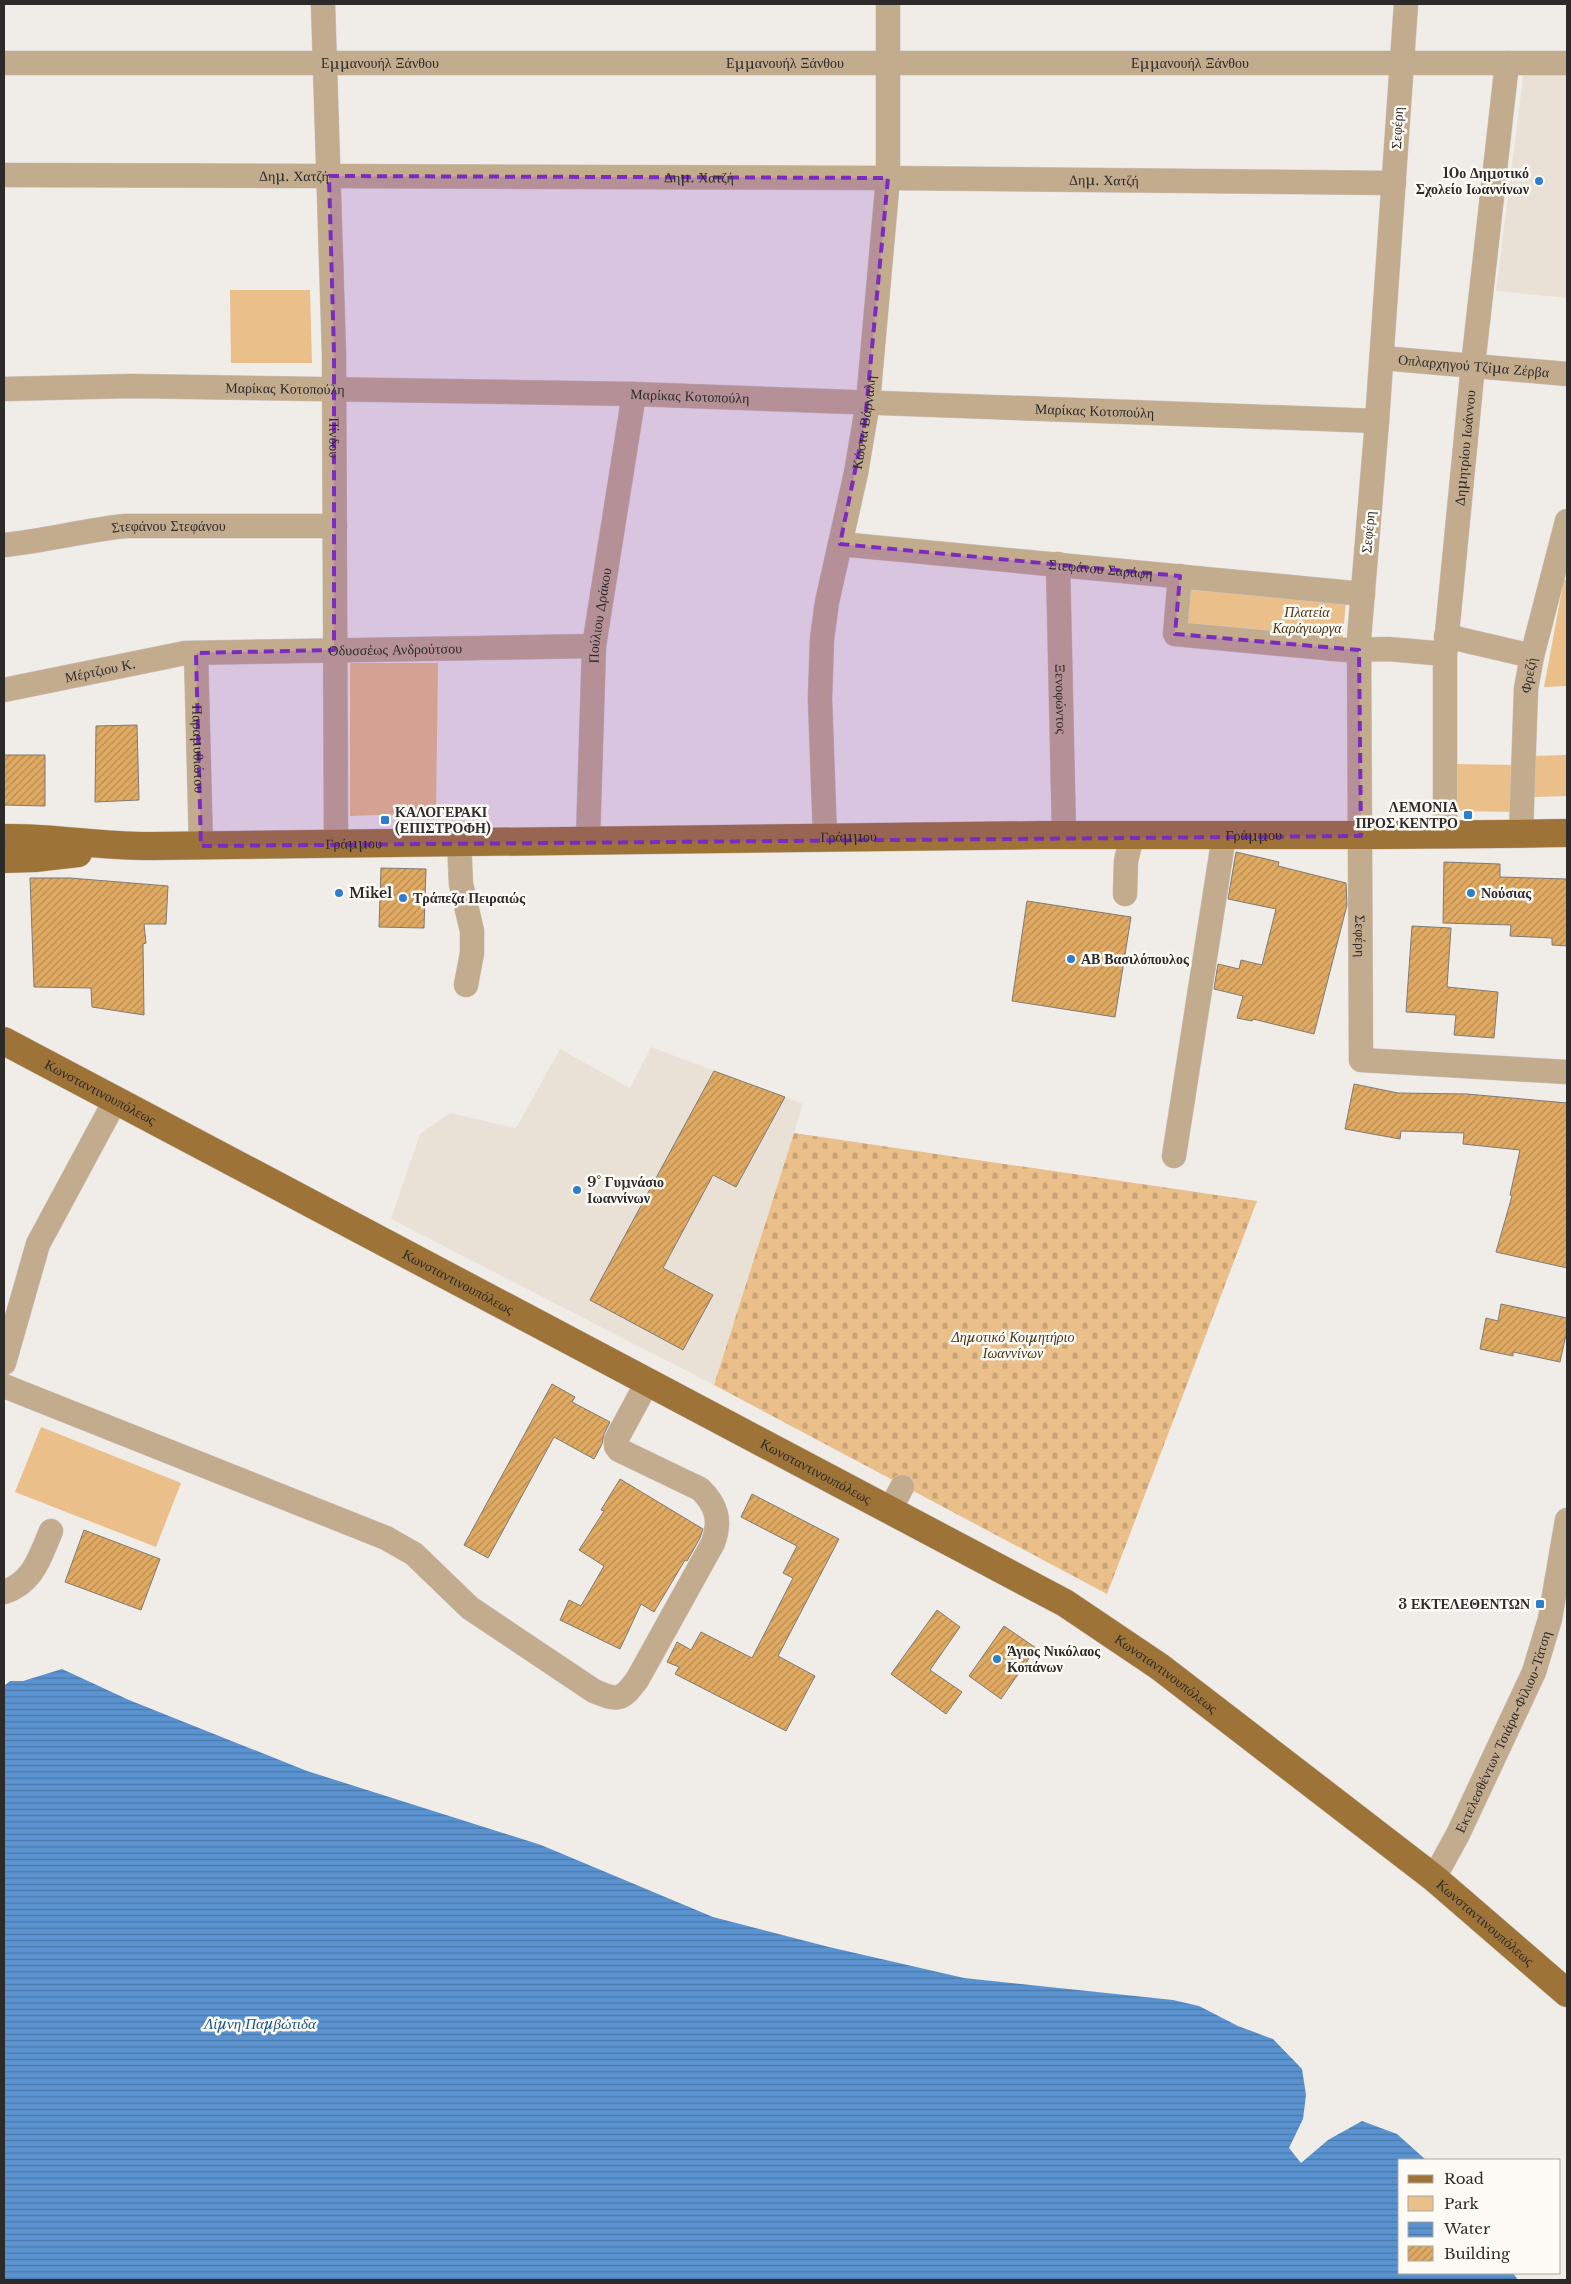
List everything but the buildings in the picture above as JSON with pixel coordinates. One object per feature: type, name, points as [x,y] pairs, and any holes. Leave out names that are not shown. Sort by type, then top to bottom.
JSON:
[{"type":"main road","name":"Γράμμου","points":[[4,838],[31,837],[130,846],[201,846],[336,842],[588,839],[1064,835],[1445,836],[1567,833]]},
{"type":"main road","name":"Γράμμου","points":[[4,859],[35,858],[130,846]]},
{"type":"main road","name":"Κωνσταντινουπόλεως","points":[[4,1041],[1065,1603],[1160,1667],[1434,1878],[1567,1993]]},
{"type":"street","name":"Πίνδου","points":[[324,4],[335,389],[334,650],[336,842]]},
{"type":"street","name":"Κώστα Βάρναλη","points":[[825,837],[820,666],[826,609],[856,473],[868,402],[888,178],[888,4]]},
{"type":"street","name":"Σεφέρη","points":[[1406,4],[1382,358],[1358,650],[1361,836],[1361,1060],[1567,1072]]},
{"type":"street","name":"Εμμανουήλ Ξάνθου","points":[[4,62],[1567,63]]},
{"type":"street","name":"Δημητρίου Ιωάννου","points":[[1445,836],[1445,645],[1506,63]]},
{"type":"street","name":"Δημ. Χατζή","points":[[4,175],[888,178],[1394,183]]},
{"type":"street","name":"Οπλαρχηγού Τζίμα Ζέρβα","points":[[1382,358],[1567,374]]},
{"type":"street","name":"Μαρίκας Κοτοπούλη","points":[[4,389],[130,386],[634,394],[1377,421]]},
{"type":"street","name":"Πούλιου Δράκου","points":[[588,839],[594,646],[634,394]]},
{"type":"street","name":"Φρεζή","points":[[1521,834],[1526,689],[1532,656],[1567,521]]},
{"type":"street","name":"Στεφάνου Στεφάνου","points":[[4,545],[32,542],[101,528],[126,526],[335,526]]},
{"type":"street","name":"Στεφάνου Σαράφη","points":[[840,544],[1363,594]]},
{"type":"street","name":"Ξενοφώντος","points":[[1058,564],[1064,835]]},
{"type":"street","points":[[1180,576],[1175,634],[1358,650],[1445,645],[1532,656]]},
{"type":"street","name":"Οδυσσέως Ανδρούτσου","points":[[196,653],[594,646]]},
{"type":"street","name":"Μέρτζιου Κ.","points":[[4,690],[164,657],[196,653]]},
{"type":"street","name":"Παραμυθιώτου","points":[[196,653],[201,846]]},
{"type":"street","points":[[1125,894],[1126,861],[1132,836]]},
{"type":"street","points":[[1174,1156],[1224,836]]},
{"type":"street","points":[[459,841],[461,884],[472,931],[472,953],[466,984]]},
{"type":"street","points":[[4,1363],[38,1244],[115,1101]]},
{"type":"street","points":[[4,1386],[386,1538],[414,1554],[470,1608],[594,1691],[612,1699],[619,1699],[638,1680],[713,1542],[718,1529],[716,1510],[708,1496],[700,1489],[619,1450],[616,1446],[616,1440],[648,1381]]},
{"type":"street","points":[[890,1510],[902,1487]]},
{"type":"street","name":"Εκτελεσθέντων Τσιάρα-Φίλιου-Τάτση","points":[[1434,1878],[1458,1834],[1534,1672],[1564,1565],[1567,1520]]},
{"type":"street","points":[[4,1592],[25,1581],[35,1570],[51,1531]]},
{"type":"highlighted area","points":[[329,176],[888,178],[865,422],[840,544],[1180,576],[1175,634],[1359,650],[1361,836],[201,846],[196,653],[334,650],[334,354]]},
{"type":"shaded area","name":"10ο Δημοτικό Σχολείο Ιωαννίνων","points":[[1524,70],[1567,70],[1567,298],[1496,291]]},
{"type":"shaded area","points":[[651,1047],[803,1104],[714,1385],[391,1219],[420,1134],[450,1113],[516,1128],[560,1049],[630,1088]]},
{"type":"green space","points":[[230,290],[310,290],[312,363],[231,363]]},
{"type":"green space","points":[[1564,579],[1567,580],[1567,686],[1544,687]]},
{"type":"green space","name":"Πλατεία Καράγιωργα","points":[[1190,587],[1346,601],[1342,645],[1185,630]]},
{"type":"green space","points":[[350,663],[438,663],[436,813],[350,816]]},
{"type":"green space","points":[[1567,755],[1567,796],[1535,797],[1534,756]]},
{"type":"green space","points":[[1455,764],[1515,765],[1514,812],[1454,811]]},
{"type":"green space","name":"Δημοτικό Κοιμητήριο Ιωαννίνων","points":[[794,1133],[1257,1201],[1107,1594],[714,1385]]},
{"type":"green space","points":[[41,1427],[181,1483],[156,1547],[15,1492]]},
{"type":"water","name":"Λίμνη Παμβώτιδα","points":[[62,1669],[129,1700],[307,1771],[541,1845],[713,1917],[829,1947],[964,1978],[1173,2000],[1199,2006],[1238,2026],[1273,2039],[1302,2069],[1306,2095],[1303,2119],[1289,2148],[1301,2163],[1328,2140],[1362,2121],[1397,2134],[1425,2159],[1398,2159],[1398,2274],[1514,2274],[1518,2280],[4,2280],[4,1686],[10,1681],[23,1681]]},
{"type":"place","name":"10ο Δημοτικό Σχολείο Ιωαννίνων","points":[[1539,181]]},
{"type":"place","name":"ΛΕΜΟΝΙΑ ΠΡΟΣ ΚΕΝΤΡΟ","points":[[1468,815]]},
{"type":"place","name":"ΚΑΛΟΓΕΡΑΚΙ (ΕΠΙΣΤΡΟΦΗ)","points":[[385,820]]},
{"type":"place","name":"Mikel","points":[[339,893]]},
{"type":"place","name":"Νούσιας","points":[[1471,893]]},
{"type":"place","name":"Τράπεζα Πειραιώς","points":[[403,898]]},
{"type":"place","name":"ΑΒ Βασιλόπουλος","points":[[1071,959]]},
{"type":"place","name":"9° Γυμνάσιο Ιωαννίνων","points":[[577,1190]]},
{"type":"place","name":"3 ΕΚΤΕΛΕΘΕΝΤΩΝ","points":[[1540,1604]]},
{"type":"place","name":"Άγιος Νικόλαος Κοπάνων","points":[[997,1659]]}]
